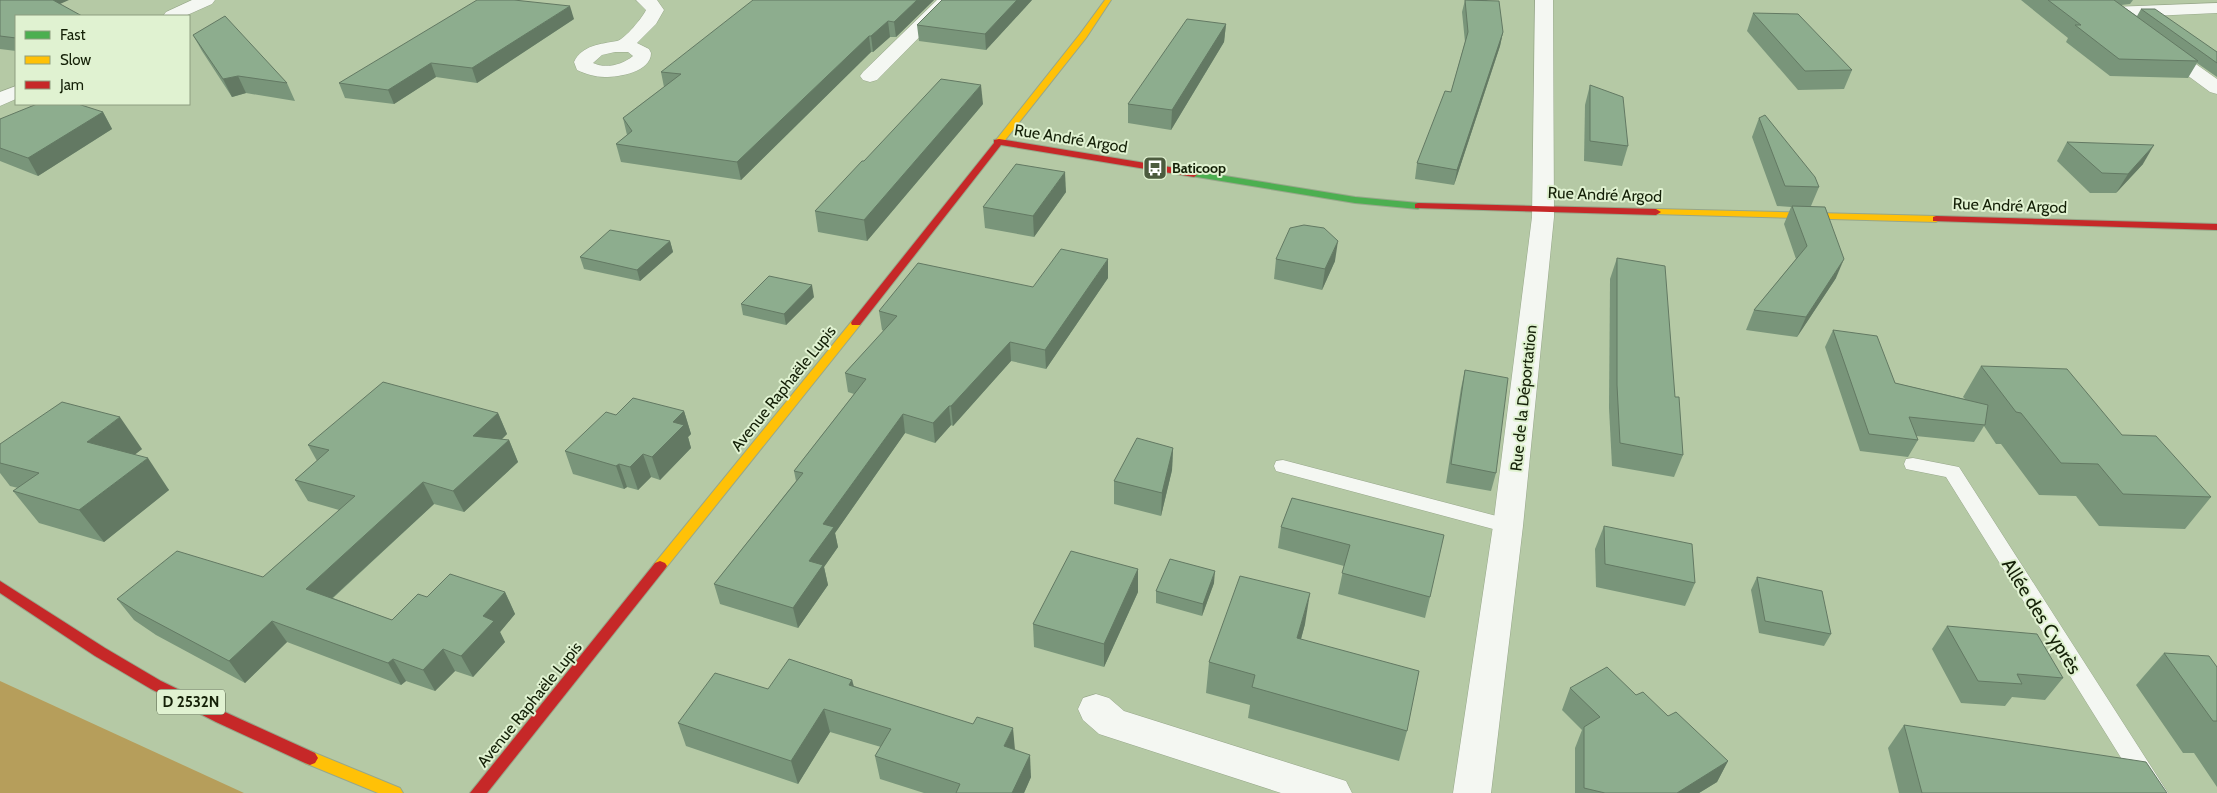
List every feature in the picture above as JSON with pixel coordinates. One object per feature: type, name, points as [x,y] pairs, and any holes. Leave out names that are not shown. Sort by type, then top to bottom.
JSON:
[{"type":"street","points":[[174,15],[206,0]]},
{"type":"street","points":[[624,46],[650,20],[655,10],[650,2],[645,0]]},
{"type":"street","points":[[870,76],[947,0]]},
{"type":"street","name":"Avenue Raphaële Lupis","points":[[478,793],[840,343],[997,142],[1083,36],[1108,0]]},
{"type":"street","name":"Rue de la Déportation","points":[[1472,793],[1508,526],[1543,208],[1544,0]]},
{"type":"street","points":[[2217,8],[2112,12],[2217,88]]},
{"type":"street","points":[[0,100],[15,92]]},
{"type":"street","name":"Rue André Argod","points":[[997,142],[1355,200],[1397,205],[2217,227]]},
{"type":"street","name":"D 2532N","points":[[0,586],[102,654],[205,710],[315,760],[395,793]]},
{"type":"street","points":[[1096,709],[1112,723],[1333,793]]},
{"type":"lane","name":"Allée des Cyprès","points":[[1913,464],[1952,472],[2156,793]]},
{"type":"lane","points":[[1283,466],[1508,526]]},
{"type":"shaded area","points":[[0,681],[244,793],[0,793]]},
{"type":"building","points":[[0,0],[53,0],[80,15],[15,15],[15,38],[0,36]]},
{"type":"building","points":[[477,0],[514,0],[570,6],[472,68],[431,63],[388,90],[339,83]]},
{"type":"building","points":[[753,0],[917,0],[894,22],[888,21],[869,36],[737,162],[616,144],[632,131],[623,118],[681,74],[661,72]]},
{"type":"building","points":[[942,0],[1017,0],[985,34],[917,25]]},
{"type":"building","points":[[1465,0],[1499,1],[1503,32],[1457,170],[1417,163],[1445,91],[1451,92],[1468,32]]},
{"type":"building","points":[[2048,0],[2114,0],[2198,61],[2119,59],[2075,25],[2081,25]]},
{"type":"building","points":[[2141,9],[2155,9],[2217,52],[2217,63]]},
{"type":"building","points":[[1753,13],[1798,14],[1852,70],[1805,71]]},
{"type":"building","points":[[225,16],[287,83],[238,76],[223,79],[193,35]]},
{"type":"building","points":[[1187,19],[1226,24],[1172,110],[1128,104]]},
{"type":"building","points":[[941,79],[981,85],[864,220],[815,211],[864,161]]},
{"type":"building","points":[[1590,85],[1623,97],[1628,146],[1590,141]]},
{"type":"building","points":[[35,105],[81,105],[103,112],[28,158],[0,148],[0,119]]},
{"type":"building","points":[[1765,115],[1815,177],[1819,187],[1785,186],[1759,118]]},
{"type":"building","points":[[2067,142],[2154,145],[2128,174],[2102,173]]},
{"type":"building","points":[[1016,164],[1065,172],[1033,216],[983,207]]},
{"type":"building","points":[[1792,206],[1825,207],[1844,259],[1806,317],[1754,310],[1807,246]]},
{"type":"building","points":[[1304,225],[1324,228],[1338,241],[1325,269],[1276,259],[1290,228]]},
{"type":"building","points":[[610,230],[670,241],[637,270],[580,257]]},
{"type":"building","points":[[1061,249],[1108,259],[1045,350],[1010,342],[933,423],[903,414],[823,524],[834,527],[809,561],[823,565],[793,608],[714,584],[803,473],[794,471],[866,379],[845,373],[897,316],[879,311],[918,263],[1033,287]]},
{"type":"building","points":[[1617,258],[1665,266],[1675,397],[1679,397],[1683,455],[1620,443],[1617,385]]},
{"type":"building","points":[[769,276],[812,285],[784,314],[741,304]]},
{"type":"building","points":[[1833,330],[1877,336],[1895,383],[1988,405],[1985,425],[1909,417],[1918,440],[1869,434]]},
{"type":"building","points":[[1981,366],[2067,369],[2122,435],[2156,436],[2211,497],[2123,494],[2098,464],[2061,463],[2021,413],[2016,412]]},
{"type":"building","points":[[1465,370],[1508,378],[1496,473],[1451,464]]},
{"type":"building","points":[[383,382],[498,413],[473,436],[509,440],[453,491],[423,482],[306,589],[392,620],[418,594],[427,597],[450,574],[505,592],[483,616],[494,621],[461,656],[443,649],[423,670],[393,659],[388,663],[272,621],[229,661],[139,613],[117,599],[177,551],[263,577],[355,496],[295,480],[329,450],[308,445]]},
{"type":"building","points":[[633,398],[684,411],[673,422],[684,425],[652,457],[643,454],[630,467],[619,464],[616,466],[565,451],[606,412],[616,415]]},
{"type":"building","points":[[62,402],[120,417],[87,442],[148,458],[79,510],[13,491],[39,473],[0,463],[0,444]]},
{"type":"building","points":[[1137,438],[1173,448],[1162,493],[1114,481]]},
{"type":"building","points":[[1292,498],[1444,535],[1430,597],[1342,573],[1350,545],[1281,527]]},
{"type":"building","points":[[1604,526],[1692,544],[1695,583],[1605,564]]},
{"type":"building","points":[[1071,551],[1138,569],[1104,644],[1033,624]]},
{"type":"building","points":[[1170,559],[1215,571],[1203,604],[1156,591]]},
{"type":"building","points":[[1240,576],[1310,593],[1297,638],[1419,671],[1407,731],[1252,687],[1255,675],[1209,662]]},
{"type":"building","points":[[1757,577],[1822,591],[1831,634],[1765,621]]},
{"type":"building","points":[[1947,626],[2037,634],[2063,678],[2017,674],[2022,684],[1978,681]]},
{"type":"building","points":[[2164,653],[2209,656],[2217,667],[2217,721],[2213,721]]},
{"type":"building","points":[[789,659],[852,680],[849,685],[973,724],[977,717],[1013,728],[1004,746],[1030,755],[1012,793],[956,793],[960,784],[875,756],[891,729],[824,709],[791,761],[678,723],[715,673],[768,689]]},
{"type":"building","points":[[1607,667],[1636,695],[1643,692],[1668,716],[1676,712],[1728,761],[1677,793],[1605,793],[1584,788],[1584,727],[1600,717],[1570,688]]},
{"type":"building","points":[[1904,725],[2146,762],[2167,793],[1922,793]]},
{"type":"traffic: fast","points":[[1194,174],[1355,200],[1418,206]]},
{"type":"traffic: slow","points":[[999,142],[1083,36],[1108,0]]},
{"type":"traffic: slow","points":[[1656,212],[1936,219]]},
{"type":"traffic: slow","points":[[660,566],[856,323]]},
{"type":"traffic: slow","points":[[310,758],[395,793]]},
{"type":"traffic: jam","points":[[997,142],[1194,174]]},
{"type":"traffic: jam","points":[[856,323],[999,142]]},
{"type":"traffic: jam","points":[[1418,206],[1656,212]]},
{"type":"traffic: jam","points":[[1936,219],[2217,227]]},
{"type":"traffic: jam","points":[[478,793],[660,566]]},
{"type":"traffic: jam","points":[[0,586],[100,652],[156,685],[221,718],[310,758]]},
{"type":"place","name":"Baticoop","points":[[1155,168]]}]
